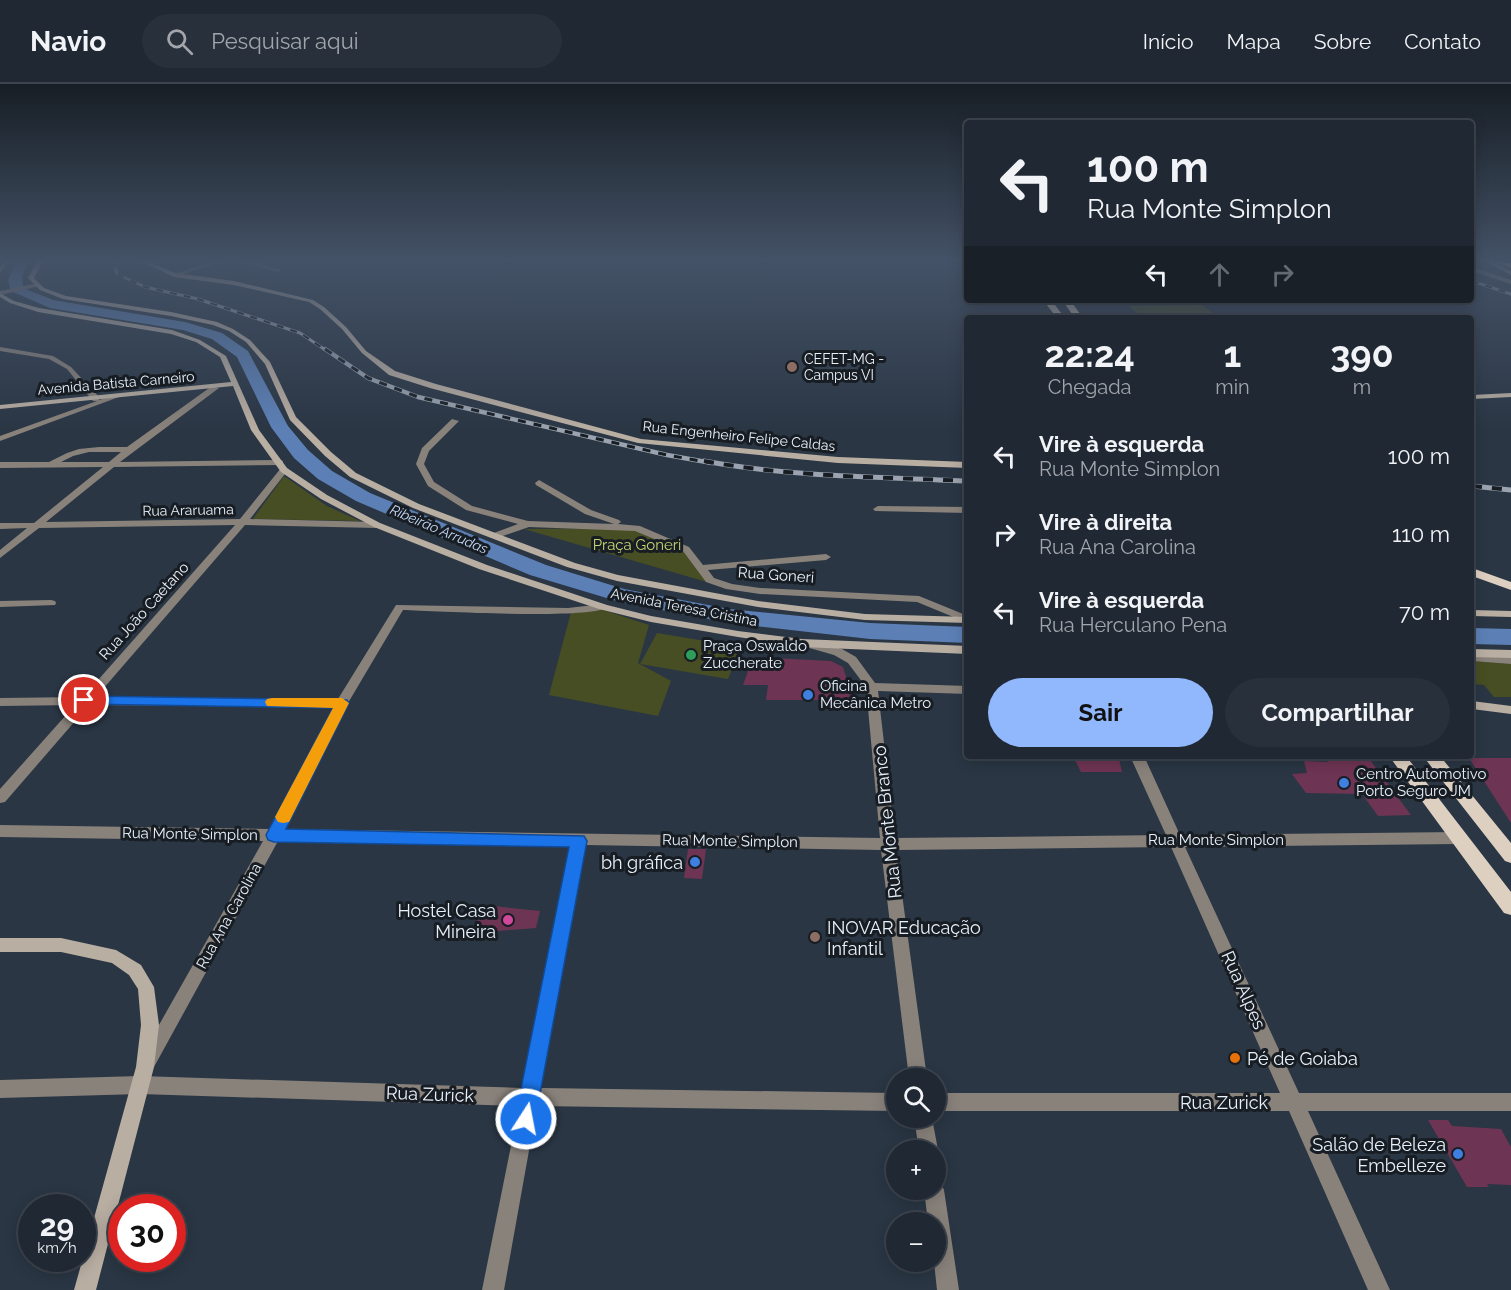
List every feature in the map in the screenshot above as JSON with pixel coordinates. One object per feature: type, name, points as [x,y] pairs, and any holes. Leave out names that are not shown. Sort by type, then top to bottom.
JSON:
[{"type":"main road","name":"Avenida Teresa Cristina","points":[[82,317],[172,332],[198,341],[223,356],[255,430],[282,467],[324,497],[377,525],[483,567],[603,607],[683,625],[802,643],[964,650]]},
{"type":"main road","name":"Avenida Teresa Cristina","points":[[187,317],[215,323],[248,341],[268,363],[293,418],[328,454],[353,475],[416,506],[570,565],[617,578],[736,601],[865,617],[964,620]]},
{"type":"main road","name":"Rua Engenheiro Felipe Caldas","points":[[333,317],[364,352],[383,368],[414,380],[641,441],[838,459],[964,465]]},
{"type":"main road","name":"Avenida Batista Carneiro","points":[[0,407],[115,398],[235,384]]},
{"type":"main road","points":[[1474,397],[1511,395]]},
{"type":"main road","points":[[1474,573],[1511,586]]},
{"type":"main road","points":[[1474,613],[1511,614]]},
{"type":"main road","points":[[1474,655],[1511,654]]},
{"type":"main road","points":[[1474,705],[1511,710]]},
{"type":"main road","points":[[1399,759],[1511,908]]},
{"type":"main road","points":[[1434,759],[1504,838],[1511,856]]},
{"type":"main road","points":[[0,945],[61,945],[116,957],[135,970],[146,987],[150,1025],[142,1076],[85,1290]]},
{"type":"street","points":[[0,349],[51,357],[69,368],[96,399]]},
{"type":"street","points":[[0,555],[129,450],[215,388]]},
{"type":"street","points":[[0,439],[115,398]]},
{"type":"street","name":"Rua Goneri","points":[[455,421],[425,450],[420,464],[430,484],[469,508],[528,524],[637,528],[686,549],[710,580],[730,587],[760,591],[919,599],[964,618]]},
{"type":"street","points":[[50,466],[78,452],[97,448],[129,450]]},
{"type":"street","points":[[0,465],[282,467]]},
{"type":"street","name":"Rua João Caetano","points":[[0,798],[84,700],[244,522],[282,467]]},
{"type":"street","points":[[538,483],[588,512],[637,528]]},
{"type":"street","points":[[878,509],[964,510]]},
{"type":"street","name":"Rua Araruama","points":[[0,526],[244,522],[377,525]]},
{"type":"street","name":"Rua Goneri","points":[[494,536],[528,524]]},
{"type":"street","points":[[699,568],[826,556]]},
{"type":"street","points":[[0,604],[51,603]]},
{"type":"street","name":"Rua Ana Carolina","points":[[142,1076],[274,835],[342,703],[400,607],[568,611],[603,607]]},
{"type":"street","points":[[802,643],[838,652],[852,660],[872,687],[964,690]]},
{"type":"street","points":[[1474,655],[1511,660]]},
{"type":"street","name":"Rua Monte Branco","points":[[872,687],[888,844],[917,1068]]},
{"type":"street","points":[[0,702],[84,700],[342,703]]},
{"type":"street","name":"Rua Alpes","points":[[1138,759],[1379,1290]]},
{"type":"street","name":"Rua Monte Simplon","points":[[0,831],[888,844],[1459,838]]},
{"type":"street","points":[[493,1290],[579,841]]},
{"type":"street","name":"Rua Zurick","points":[[0,1089],[142,1076],[530,1097],[886,1102]]},
{"type":"street","name":"Rua Zurick","points":[[946,1102],[1511,1102]]},
{"type":"street","points":[[935,1200],[948,1290]]},
{"type":"green space","points":[[284,476],[327,506],[360,521],[253,519]]},
{"type":"green space","name":"Praça Goneri","points":[[637,528],[686,549],[707,582],[524,529]]},
{"type":"green space","name":"Praça Oswaldo Zuccherate","points":[[600,609],[649,625],[638,663],[671,681],[658,716],[549,695],[571,612]]},
{"type":"green space","name":"Praça Oswaldo Zuccherate","points":[[657,633],[741,647],[728,679],[640,664]]},
{"type":"green space","points":[[1474,661],[1511,664],[1511,697],[1494,697],[1484,685],[1474,684]]},
{"type":"building","points":[[753,657],[831,661],[843,667],[849,686],[850,700],[766,700],[768,685],[743,685]]},
{"type":"building","points":[[1511,758],[1511,823],[1470,759]]},
{"type":"building","points":[[1119,759],[1122,772],[1081,772],[1075,760]]},
{"type":"building","name":"Centro Automotivo Porto Seguro JM","points":[[1327,759],[1369,759],[1411,815],[1378,816],[1362,794],[1306,793],[1292,774],[1307,773],[1304,761],[1328,762]]},
{"type":"building","name":"bh gráfica","points":[[688,849],[706,849],[702,879],[684,878]]},
{"type":"building","name":"Hostel Casa Mineira","points":[[483,905],[540,911],[536,928],[473,933]]},
{"type":"building","points":[[1428,1120],[1448,1120],[1452,1126],[1501,1129],[1511,1147],[1511,1185],[1487,1184],[1489,1187],[1467,1187]]},
{"type":"waterway","name":"Ribeirão Arrudas","points":[[131,317],[185,326],[217,336],[243,354],[280,427],[301,454],[325,475],[363,497],[538,570],[620,595],[729,616],[870,631],[964,635]]},
{"type":"waterway","name":"Ribeirão Arrudas","points":[[1474,636],[1511,637]]},
{"type":"railway","points":[[253,317],[300,333],[327,351]]},
{"type":"railway","points":[[325,349],[368,378],[418,397],[667,455],[712,463]]},
{"type":"railway","points":[[704,461],[803,473],[964,481]]},
{"type":"railway","points":[[1474,486],[1511,490]]},
{"type":"slow traffic","points":[[272,702],[342,703],[283,817]]},
{"type":"place","name":"CEFET-MG - Campus VI","points":[[792,367]]},
{"type":"place","name":"Praça Oswaldo Zuccherate","points":[[691,655]]},
{"type":"place","name":"Oficina Mecânica Metro","points":[[808,695]]},
{"type":"place","name":"Centro Automotivo Porto Seguro JM","points":[[1344,783]]},
{"type":"place","name":"bh gráfica","points":[[695,862]]},
{"type":"place","name":"Hostel Casa Mineira","points":[[508,920]]},
{"type":"place","name":"INOVAR Educação Infantil","points":[[815,937]]},
{"type":"place","name":"Pé de Goiaba","points":[[1235,1058]]},
{"type":"place","name":"Salão de Beleza Embelleze","points":[[1458,1154]]},
{"type":"route","points":[[84,700],[342,703],[274,835],[579,841],[526,1119]]}]
